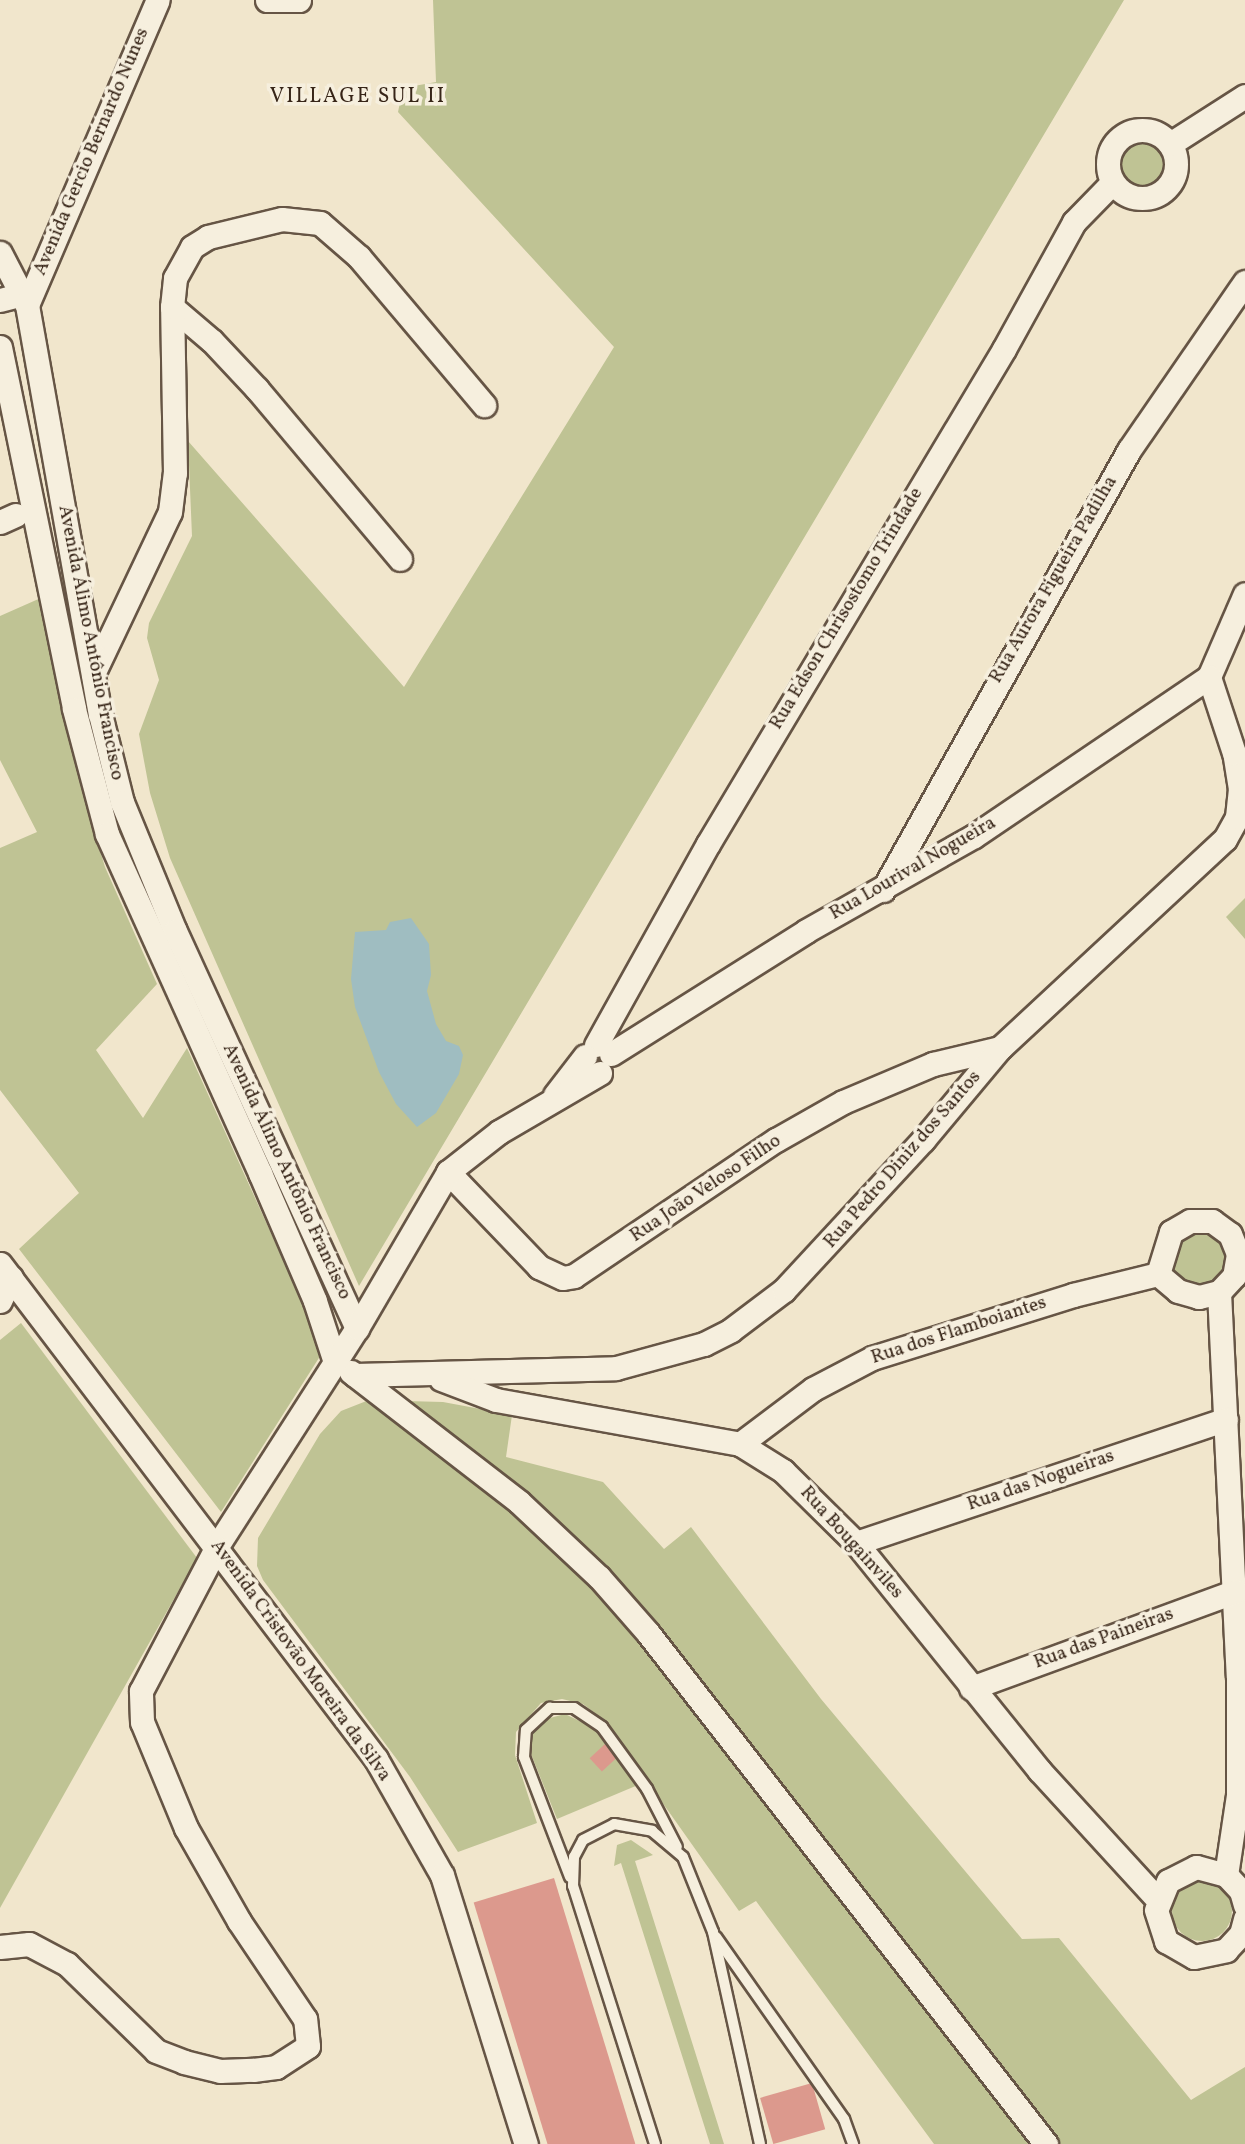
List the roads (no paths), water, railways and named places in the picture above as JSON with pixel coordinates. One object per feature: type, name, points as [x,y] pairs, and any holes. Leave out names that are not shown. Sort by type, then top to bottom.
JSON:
[{"type":"street","name":"Avenida Gercio Bernardo Nunes","points":[[20,306],[158,0]]},
{"type":"street","points":[[267,0],[299,0]]},
{"type":"street","points":[[1170,144],[1245,96]]},
{"type":"street","points":[[1144,130],[1170,144],[1176,161],[1173,179],[1161,193],[1144,199],[1126,195],[1112,183],[1109,153],[1116,140],[1144,130]]},
{"type":"street","name":"Rua Edson Chrisostomo Trindade","points":[[598,1057],[708,844],[997,361],[1074,222],[1112,183]]},
{"type":"street","points":[[93,674],[173,497],[172,307],[181,262],[208,237],[282,219],[320,223],[359,257],[484,405]]},
{"type":"street","name":"Avenida Álimo Antônio Francisco","points":[[0,253],[20,306],[93,674],[117,780],[140,850],[358,1328]]},
{"type":"street","name":"Rua Aurora Figueira Padilha","points":[[883,890],[1129,450],[1245,282]]},
{"type":"street","points":[[0,334],[20,306]]},
{"type":"street","points":[[172,307],[212,341],[257,389],[400,559]]},
{"type":"street","name":"Avenida Álimo Antônio Francisco","points":[[0,347],[76,721],[107,834],[260,1173],[315,1301],[334,1359]]},
{"type":"street","points":[[1209,677],[1245,594]]},
{"type":"street","name":"Rua Lourival Nogueira","points":[[598,1057],[806,931],[883,890],[974,836],[1209,677]]},
{"type":"street","name":"Rua Pedro Diniz dos Santos","points":[[355,1375],[616,1368],[676,1354],[731,1330],[784,1290],[823,1251],[1000,1048],[1225,839],[1237,817],[1240,789],[1234,753],[1209,677]]},
{"type":"street","name":"Rua João Veloso Filho","points":[[448,1172],[539,1267],[563,1278],[574,1276],[776,1140],[844,1102],[933,1064],[1000,1048]]},
{"type":"street","points":[[0,1947],[29,1944],[67,1964],[156,2051],[184,2062],[220,2071],[253,2070],[276,2067],[308,2046],[305,2019],[239,1921],[186,1828],[142,1722],[141,1691],[146,1675],[202,1580],[217,1546],[334,1359],[358,1328],[448,1172],[499,1132],[547,1106],[598,1057]]},
{"type":"street","points":[[1190,1221],[1212,1221],[1230,1234],[1238,1254],[1234,1276],[1219,1292],[1199,1297],[1178,1291],[1158,1274],[1171,1232],[1190,1221]]},
{"type":"street","points":[[0,1301],[6,1271]]},
{"type":"street","name":"Avenida Cristovão Moreira da Silva","points":[[6,1271],[376,1759],[442,1875],[526,2144]]},
{"type":"street","name":"Rua dos Flamboiantes","points":[[740,1444],[813,1389],[872,1358],[1073,1295],[1158,1274]]},
{"type":"street","points":[[1219,1292],[1236,1591],[1238,1795],[1226,1875]]},
{"type":"street","points":[[334,1359],[519,1502],[599,1577],[648,1633],[1046,2144]]},
{"type":"street","name":"Rua Bougainviles","points":[[428,1374],[496,1400],[740,1444],[801,1487],[856,1544],[971,1688],[1098,1838],[1157,1899]]},
{"type":"street","name":"Rua das Nogueiras","points":[[856,1544],[1226,1419]]},
{"type":"street","name":"Rua das Paineiras","points":[[971,1688],[1236,1591]]},
{"type":"street","points":[[1245,1905],[1241,1891],[1226,1875],[1206,1867],[1186,1869],[1168,1881],[1157,1899],[1156,1921],[1166,1941],[1194,1957],[1226,1950],[1241,1934],[1245,1919]]},
{"type":"lane","points":[[655,2144],[573,1886],[524,1757],[524,1737],[530,1722],[550,1708],[574,1707],[602,1727],[647,1789],[683,1857],[713,1932],[760,2144]]},
{"type":"lane","points":[[573,1886],[578,1848],[590,1833],[605,1825],[642,1827],[683,1857]]},
{"type":"lane","points":[[713,1932],[844,2119],[853,2144]]},
{"type":"water","points":[[411,918],[429,944],[431,975],[427,991],[436,1024],[446,1041],[459,1046],[463,1055],[459,1074],[436,1113],[417,1127],[396,1104],[379,1072],[355,1007],[351,979],[355,932],[386,930],[390,922]]},
{"type":"district","name":"VILLAGE SUL II","points":[[358,97]]}]
